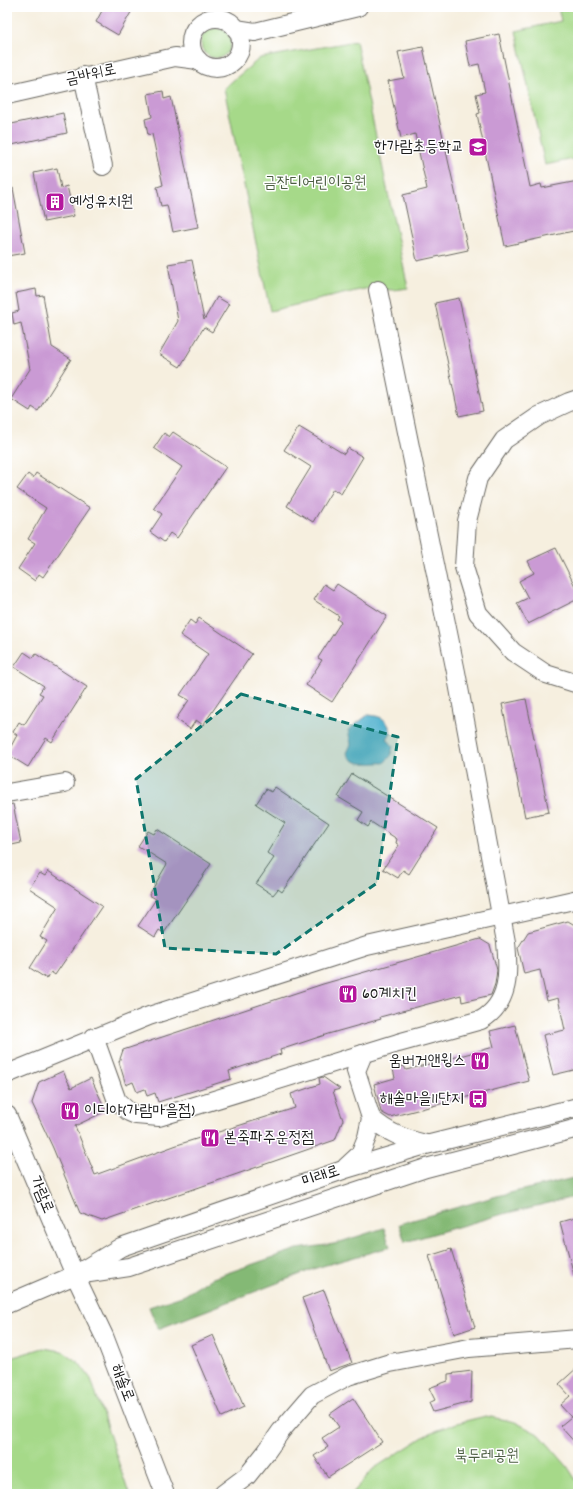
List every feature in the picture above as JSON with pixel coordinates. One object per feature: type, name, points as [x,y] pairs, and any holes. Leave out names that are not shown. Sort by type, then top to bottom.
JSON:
[{"type":"street","points":[[236,29],[255,32],[358,7]]},
{"type":"street","points":[[209,14],[228,22],[236,29],[239,35],[239,48],[235,59],[220,67],[204,65],[193,53],[191,42],[194,31],[209,14]]},
{"type":"street","points":[[239,48],[255,32]]},
{"type":"street","points":[[175,57],[191,42]]},
{"type":"street","points":[[175,57],[198,60]]},
{"type":"street","name":"금바위로","points":[[7,94],[83,76],[175,57]]},
{"type":"street","points":[[83,76],[103,166]]},
{"type":"street","points":[[94,1037],[117,1101],[129,1112],[145,1117],[159,1117],[338,1061],[481,1020],[491,1014],[499,1004],[505,989],[508,970],[506,942],[456,672],[378,290]]},
{"type":"street","points":[[578,399],[539,416],[504,440],[478,478],[468,521],[464,567],[478,613],[513,652],[546,674],[578,684]]},
{"type":"street","points":[[7,793],[65,783]]},
{"type":"street","points":[[7,1074],[94,1037],[149,1016],[367,946],[578,899]]},
{"type":"street","points":[[343,1170],[360,1154],[367,1137],[371,1118],[356,1071],[363,1054]]},
{"type":"street","points":[[338,1061],[356,1071]]},
{"type":"street","name":"미래로","points":[[7,1304],[75,1275],[121,1247],[343,1170],[426,1144],[578,1107]]},
{"type":"street","name":"가람로","points":[[7,1115],[75,1275]]},
{"type":"street","points":[[371,1118],[384,1130],[405,1140],[426,1144]]},
{"type":"street","name":"미래로","points":[[75,1275],[129,1267],[426,1168],[578,1128]]},
{"type":"street","name":"해솔로","points":[[75,1275],[104,1336],[165,1494]]},
{"type":"street","points":[[223,1494],[247,1476],[284,1427],[312,1395],[348,1376],[390,1364],[469,1348],[578,1339]]},
{"type":"highlighted area","points":[[241,694],[398,737],[377,883],[276,954],[165,948],[136,779]]},
{"type":"green space","points":[[558,7],[578,7],[578,158],[545,165],[516,31],[561,21]]},
{"type":"green space","points":[[216,28],[227,32],[231,43],[227,54],[216,58],[205,54],[201,43],[205,32]]},
{"type":"green space","name":"금잔디어린이공원","points":[[356,41],[408,288],[394,290],[364,289],[270,311],[224,88],[260,58]]},
{"type":"green space","points":[[578,1177],[578,1196],[503,1214],[405,1242],[399,1224],[497,1196]]},
{"type":"green space","points":[[384,1228],[390,1247],[319,1267],[158,1329],[149,1307],[185,1295],[210,1279],[297,1249],[334,1244]]},
{"type":"green space","points":[[43,1348],[62,1351],[79,1363],[91,1379],[129,1494],[7,1494],[7,1359]]},
{"type":"green space","name":"북두레공원","points":[[486,1416],[515,1422],[540,1435],[567,1466],[578,1483],[578,1494],[352,1494],[373,1469],[428,1434],[457,1423]]},
{"type":"water","points":[[368,715],[380,717],[386,721],[390,728],[391,733],[387,739],[393,746],[391,756],[384,763],[363,763],[354,761],[347,753],[351,744],[348,730]]},
{"type":"building","points":[[104,7],[134,7],[118,35],[96,22]]},
{"type":"building","points":[[499,34],[530,187],[541,184],[542,188],[578,181],[578,230],[505,246],[477,114],[480,113],[476,94],[485,92],[479,64],[470,66],[465,41]]},
{"type":"building","points":[[423,47],[468,250],[417,261],[403,195],[427,189],[415,134],[401,138],[388,81],[404,78],[398,52]]},
{"type":"building","points":[[163,91],[164,99],[171,97],[198,227],[173,232],[167,205],[161,206],[157,187],[163,185],[152,134],[148,135],[145,119],[152,117],[148,94]]},
{"type":"building","points":[[63,113],[67,133],[7,146],[7,125]]},
{"type":"building","name":"예성유치원","points":[[57,168],[61,188],[67,186],[74,216],[44,222],[34,173]]},
{"type":"building","points":[[7,188],[13,188],[25,253],[7,256]]},
{"type":"building","points":[[192,260],[204,320],[217,297],[229,304],[212,332],[204,327],[180,367],[159,354],[178,321],[168,264]]},
{"type":"building","points":[[36,289],[37,296],[43,295],[52,347],[71,359],[38,411],[32,407],[30,411],[11,399],[30,369],[21,323],[14,325],[12,313],[19,311],[16,293]]},
{"type":"building","points":[[459,298],[483,411],[459,416],[435,303]]},
{"type":"building","points":[[299,427],[344,454],[348,448],[363,457],[341,494],[333,489],[313,522],[287,506],[311,467],[284,450]]},
{"type":"building","points":[[173,432],[226,467],[177,538],[170,533],[164,542],[150,532],[162,514],[154,508],[182,467],[154,448],[164,433],[169,437]]},
{"type":"building","points":[[36,473],[90,508],[43,577],[39,574],[35,581],[18,569],[35,543],[28,539],[46,508],[17,489],[28,474],[33,478]]},
{"type":"building","points":[[556,548],[578,592],[578,599],[528,624],[517,603],[528,598],[519,581],[534,573],[528,561]]},
{"type":"building","points":[[324,584],[333,590],[337,584],[387,616],[332,702],[306,685],[322,660],[318,658],[341,622],[337,619],[339,616],[314,600]]},
{"type":"building","points":[[199,618],[252,654],[203,725],[196,720],[190,729],[176,719],[189,700],[180,695],[208,654],[180,635],[190,620],[195,624]]},
{"type":"building","points":[[24,652],[33,658],[36,654],[87,687],[52,742],[46,738],[28,767],[7,754],[17,735],[13,732],[19,722],[24,725],[43,695],[39,693],[44,686],[14,667]]},
{"type":"building","points":[[526,699],[549,812],[525,817],[502,704]]},
{"type":"building","points":[[352,774],[438,828],[409,874],[403,870],[398,878],[383,869],[399,845],[396,843],[397,839],[371,822],[368,827],[358,820],[363,812],[338,797]]},
{"type":"building","points":[[275,787],[329,823],[282,892],[278,889],[273,895],[256,884],[274,858],[267,853],[285,823],[256,804],[266,789],[272,792]]},
{"type":"building","points":[[13,804],[21,843],[7,846],[7,805]]},
{"type":"building","points":[[157,829],[211,864],[164,933],[159,930],[155,937],[138,926],[156,899],[149,895],[167,864],[138,846],[148,831],[154,834]]},
{"type":"building","points":[[48,871],[102,906],[55,975],[51,972],[47,979],[30,968],[47,941],[40,937],[58,907],[29,888],[40,873],[45,876]]},
{"type":"building","points":[[568,921],[578,927],[578,1069],[553,1075],[543,1035],[565,1030],[558,998],[547,1001],[540,970],[524,974],[518,948],[528,932]]},
{"type":"building","points":[[480,939],[490,945],[497,970],[495,984],[491,995],[462,1002],[461,995],[380,1017],[381,1019],[328,1034],[280,1050],[281,1054],[229,1071],[231,1079],[158,1102],[155,1093],[147,1096],[145,1089],[137,1092],[133,1082],[126,1085],[119,1062],[123,1050],[323,984]]},
{"type":"building","points":[[515,1025],[529,1081],[390,1117],[381,1112],[374,1084],[395,1078],[393,1069],[404,1066],[406,1070],[494,1047],[490,1031]]},
{"type":"building","points":[[63,1071],[71,1088],[91,1078],[106,1111],[75,1126],[95,1175],[177,1145],[295,1108],[291,1094],[320,1084],[319,1078],[323,1077],[340,1089],[333,1091],[343,1120],[335,1140],[102,1221],[80,1213],[53,1148],[32,1103],[39,1082]]},
{"type":"building","points":[[578,1217],[578,1274],[574,1275],[560,1222]]},
{"type":"building","points":[[451,1249],[475,1327],[454,1334],[429,1256]]},
{"type":"building","points":[[324,1290],[352,1363],[329,1371],[302,1298]]},
{"type":"building","points":[[213,1335],[244,1407],[222,1417],[191,1345]]},
{"type":"building","points":[[578,1367],[578,1446],[560,1426],[571,1417],[560,1405],[570,1396],[559,1384]]},
{"type":"building","points":[[472,1371],[471,1402],[433,1412],[429,1403],[435,1400],[429,1388],[448,1381],[448,1374]]},
{"type":"building","points":[[353,1398],[382,1442],[328,1477],[314,1456],[328,1447],[322,1438],[339,1427],[330,1414]]},
{"type":"place","name":"한가람초등학교","points":[[478,147]]},
{"type":"place","name":"예성유치원","points":[[55,202]]},
{"type":"place","name":"60계치킨","points":[[348,994]]},
{"type":"place","name":"움버거앤윙스","points":[[480,1061]]},
{"type":"place","name":"해솔마을11단지","points":[[478,1099]]},
{"type":"place","name":"이디야(가람마을점)","points":[[70,1111]]},
{"type":"place","name":"본죽파주운정점","points":[[210,1138]]}]
